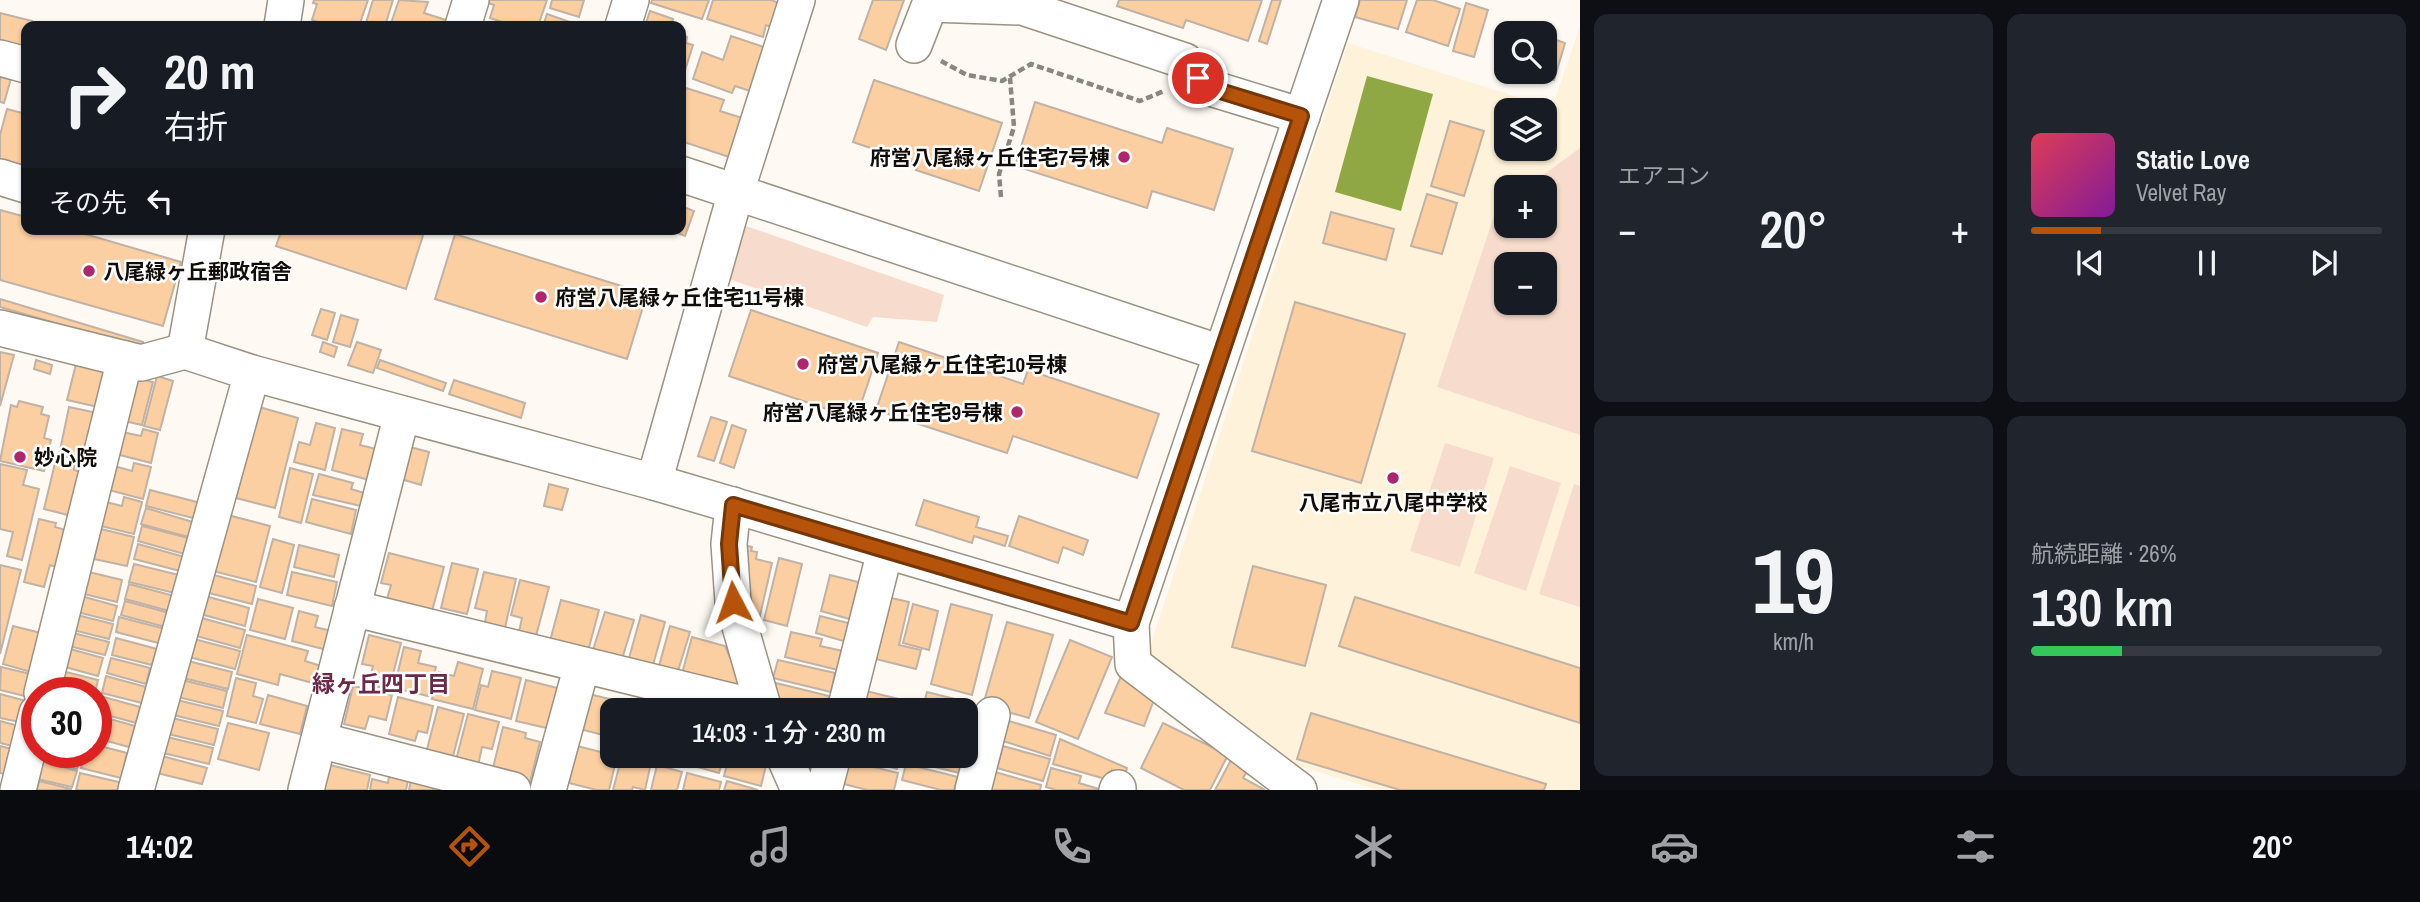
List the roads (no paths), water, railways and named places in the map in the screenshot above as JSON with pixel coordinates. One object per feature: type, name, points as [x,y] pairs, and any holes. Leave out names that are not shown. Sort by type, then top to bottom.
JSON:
[{"type":"street","points":[[283,21],[286,0]]},
{"type":"street","points":[[465,21],[471,0]]},
{"type":"street","points":[[625,21],[631,0]]},
{"type":"street","points":[[654,482],[736,192],[797,0]]},
{"type":"street","points":[[1299,790],[1133,664],[1131,623],[1341,0]]},
{"type":"street","points":[[914,45],[930,4],[1022,7],[1185,61],[1204,86],[1301,116]]},
{"type":"street","points":[[0,58],[21,64]]},
{"type":"street","points":[[686,176],[1221,353]]},
{"type":"street","points":[[0,177],[21,183]]},
{"type":"street","points":[[186,351],[198,235]]},
{"type":"street","points":[[0,328],[141,363],[186,351],[252,373],[654,482],[1131,623]]},
{"type":"street","points":[[46,677],[125,359]]},
{"type":"street","points":[[136,790],[252,373]]},
{"type":"street","points":[[306,790],[402,414]]},
{"type":"street","points":[[733,505],[729,544],[733,602],[761,698]]},
{"type":"street","points":[[848,698],[886,551]]},
{"type":"street","points":[[352,608],[715,698]]},
{"type":"street","points":[[548,790],[582,665]]},
{"type":"street","points":[[973,790],[992,715]]},
{"type":"street","points":[[319,740],[513,790]]},
{"type":"street","points":[[18,790],[23,768]]},
{"type":"street","points":[[789,768],[799,790]]},
{"type":"street","points":[[824,790],[830,768]]},
{"type":"place","name":"府営八尾緑ヶ丘住宅7号棟","points":[[1124,157]]},
{"type":"place","name":"八尾緑ヶ丘郵政宿舎","points":[[89,271]]},
{"type":"place","name":"府営八尾緑ヶ丘住宅11号棟","points":[[541,297]]},
{"type":"place","name":"府営八尾緑ヶ丘住宅10号棟","points":[[803,364]]},
{"type":"place","name":"府営八尾緑ヶ丘住宅9号棟","points":[[1017,412]]},
{"type":"place","name":"妙心院","points":[[20,457]]},
{"type":"place","name":"八尾市立八尾中学校","points":[[1393,478]]},
{"type":"district","name":"緑ヶ丘四丁目","points":[[381,683]]}]
